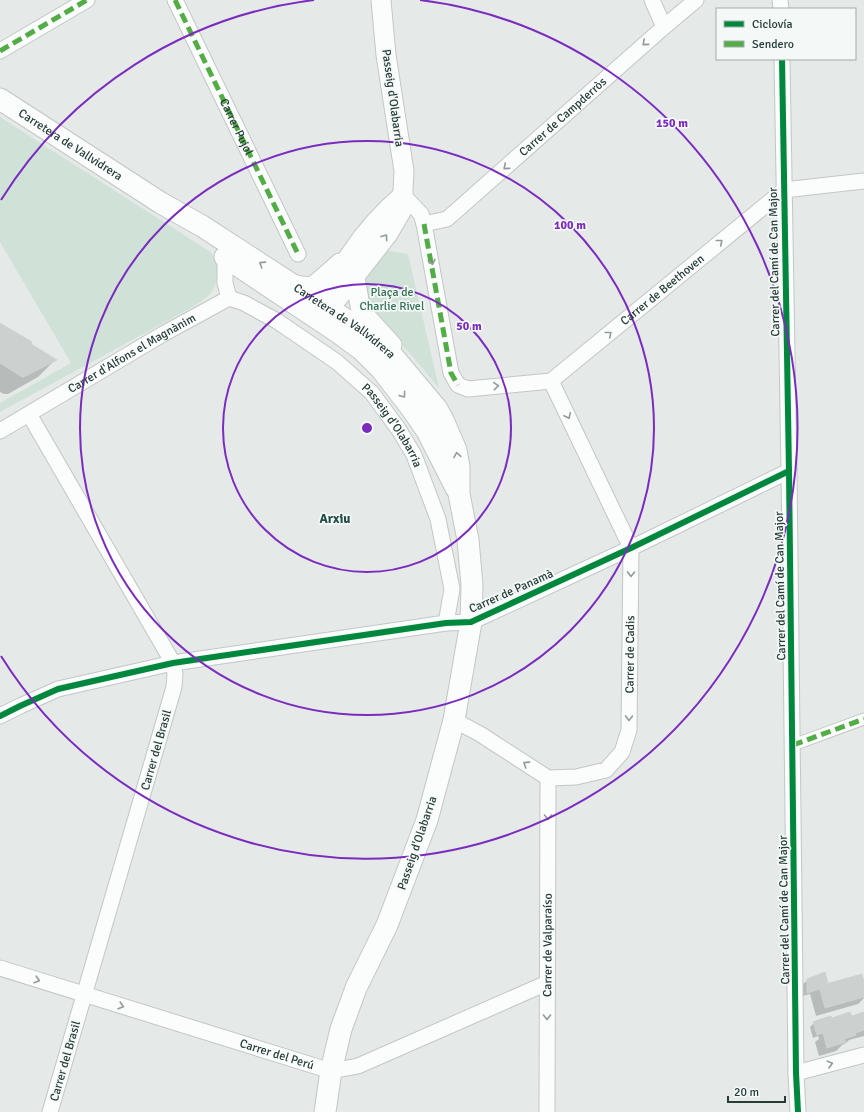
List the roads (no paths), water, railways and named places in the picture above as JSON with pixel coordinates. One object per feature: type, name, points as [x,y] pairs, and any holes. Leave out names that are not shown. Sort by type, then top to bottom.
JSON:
[{"type":"main road","name":"Carretera de Vallvidrera","points":[[0,99],[161,203],[202,226],[292,293],[354,344],[381,369],[412,409],[434,444],[459,494]]},
{"type":"main road","name":"Carretera de Vallvidrera","points":[[161,203],[203,241],[225,257],[292,293],[326,305],[380,344],[402,367],[437,409],[456,450],[459,468],[459,494],[468,540]]},
{"type":"main road","name":"Passeig d'Olabarria","points":[[325,1112],[331,1071],[341,1029],[356,988],[387,925],[427,820],[454,720],[471,622],[472,585],[468,540]]},
{"type":"street","points":[[0,50],[87,0]]},
{"type":"street","name":"Carrer Pujol","points":[[175,0],[298,254]]},
{"type":"street","name":"Passeig d'Olabarria","points":[[326,305],[338,298],[355,278],[402,210],[404,171],[386,55],[381,0]]},
{"type":"street","points":[[652,0],[664,26]]},
{"type":"street","name":"Carrer de Campderròs","points":[[424,224],[447,219],[664,26],[696,0]]},
{"type":"street","name":"Carrer del Camí de Can Major","points":[[782,60],[793,745],[796,1073],[798,1112]]},
{"type":"street","points":[[784,190],[864,181]]},
{"type":"street","name":"Carrer de Beethoven","points":[[551,381],[784,190]]},
{"type":"street","points":[[354,344],[332,317],[326,305],[326,298],[349,256],[372,224],[403,195],[421,214],[424,224],[451,373],[458,385],[468,389],[551,381]]},
{"type":"street","points":[[292,293],[316,284],[349,256]]},
{"type":"street","points":[[225,257],[225,283],[229,298]]},
{"type":"street","points":[[355,278],[361,311],[416,369],[437,409]]},
{"type":"street","name":"Passeig d'Olabarria","points":[[229,298],[244,303],[277,321],[337,362],[372,393],[399,430],[414,455],[438,519],[452,589],[446,623]]},
{"type":"street","name":"Carrer d'Alfons el Magnànim","points":[[0,431],[163,334],[229,298]]},
{"type":"street","name":"Carrer de Cadis","points":[[548,778],[576,777],[606,770],[622,752],[629,730],[631,548],[551,381]]},
{"type":"street","name":"Carrer del Brasil","points":[[29,414],[173,663],[175,674],[174,687],[83,994],[50,1112]]},
{"type":"street","name":"Carrer de Panamà","points":[[0,716],[58,689],[173,663],[446,623],[471,622],[631,548],[789,471]]},
{"type":"street","points":[[793,745],[864,719]]},
{"type":"street","points":[[454,720],[480,734],[548,778]]},
{"type":"street","name":"Carrer de Valparaíso","points":[[547,1112],[548,778]]},
{"type":"street","name":"Carrer del Perú","points":[[0,968],[331,1071],[358,1066],[547,983]]},
{"type":"street","points":[[796,1073],[864,1055]]},
{"type":"district","name":"Arxiu","points":[[335,518]]},
{"type":"park label","name":"Plaça de Charlie Rivel","points":[[392,299]]}]
